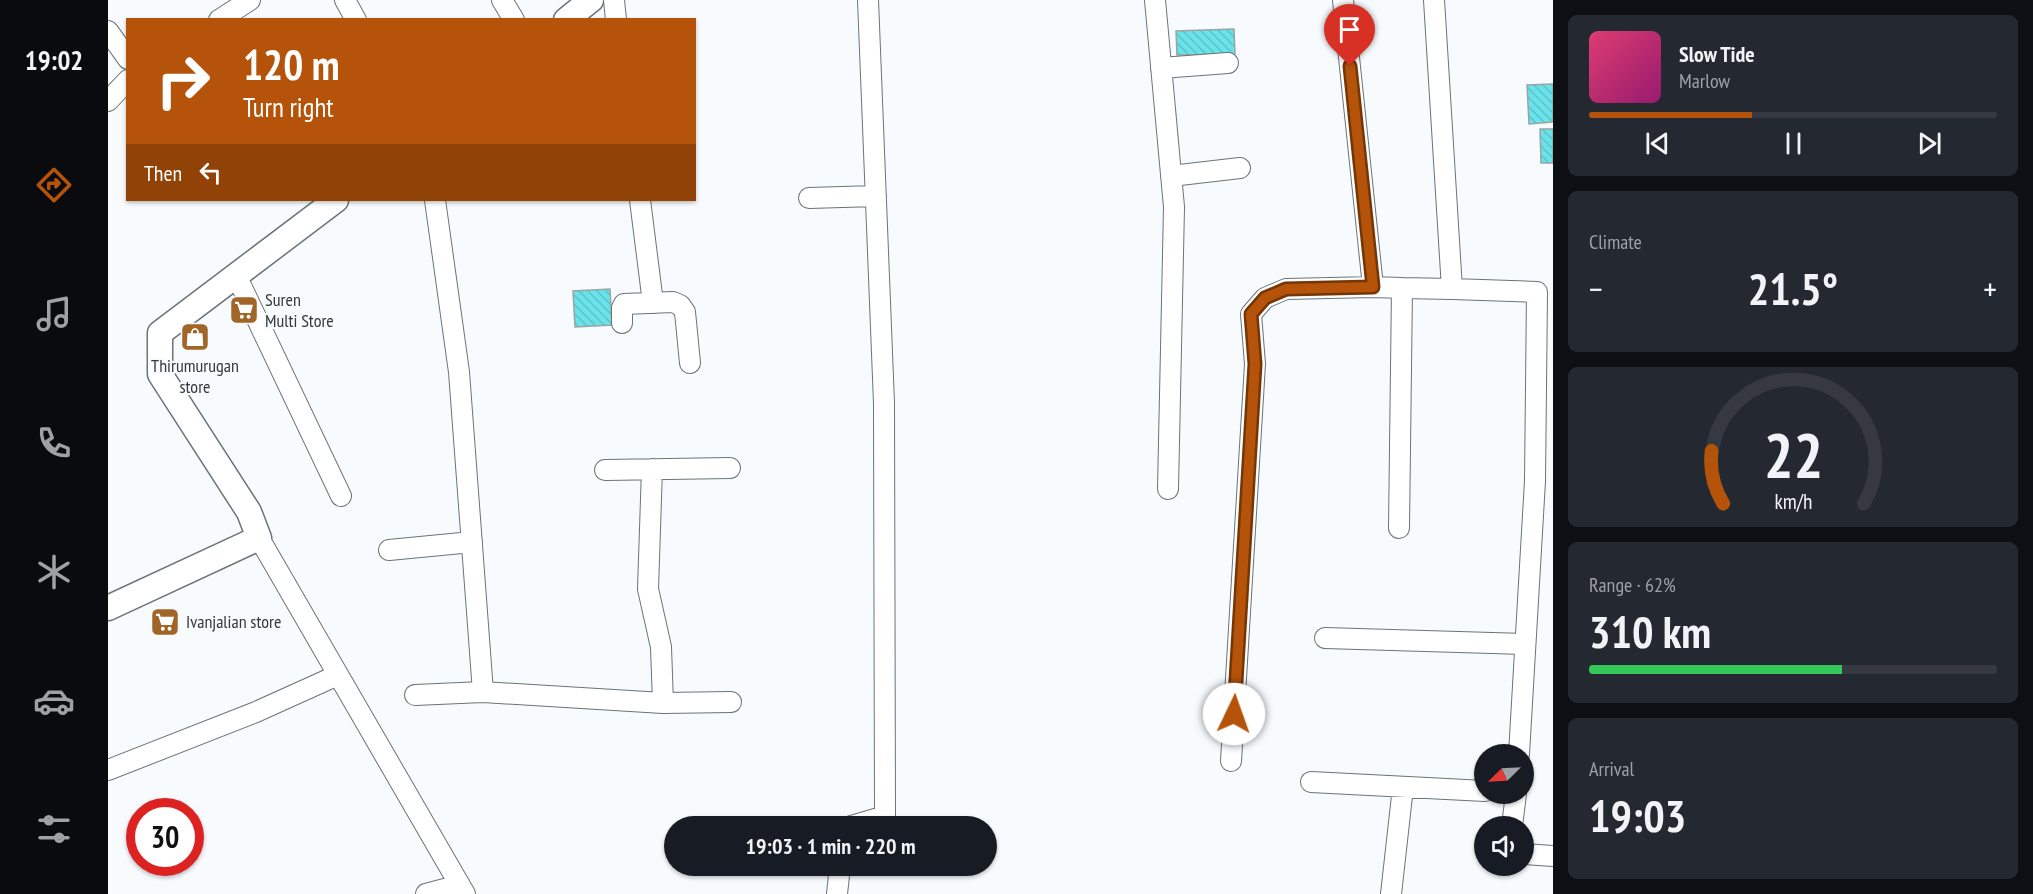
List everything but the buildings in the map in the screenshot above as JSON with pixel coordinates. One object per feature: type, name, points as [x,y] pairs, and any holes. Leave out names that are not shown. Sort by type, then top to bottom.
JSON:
[{"type":"street","points":[[222,18],[250,0]]},
{"type":"street","points":[[345,0],[356,18]]},
{"type":"street","points":[[502,0],[513,18]]},
{"type":"street","points":[[568,18],[591,0]]},
{"type":"street","points":[[614,0],[616,18]]},
{"type":"street","points":[[868,0],[884,403],[885,816]]},
{"type":"street","points":[[1155,0],[1174,207],[1168,489]]},
{"type":"street","points":[[1343,0],[1373,287]]},
{"type":"street","points":[[1434,0],[1452,289]]},
{"type":"street","points":[[108,31],[126,56]]},
{"type":"street","points":[[1161,68],[1228,63]]},
{"type":"street","points":[[108,101],[126,82]]},
{"type":"street","points":[[1171,176],[1240,168]]},
{"type":"street","points":[[809,198],[876,196]]},
{"type":"street","points":[[335,201],[160,333],[160,374],[249,512],[259,538],[462,890],[426,894]]},
{"type":"street","points":[[435,201],[459,372],[483,692]]},
{"type":"street","points":[[640,201],[653,303]]},
{"type":"street","points":[[236,275],[341,496]]},
{"type":"street","points":[[1231,761],[1255,364],[1251,314],[1265,298],[1286,289],[1373,287],[1537,292],[1544,482],[1525,644],[1520,744]]},
{"type":"street","points":[[1399,528],[1402,288]]},
{"type":"street","points":[[622,323],[624,304],[673,302],[680,306],[685,312],[690,363]]},
{"type":"street","points":[[605,470],[730,468]]},
{"type":"street","points":[[652,469],[648,589],[661,647],[663,703]]},
{"type":"street","points":[[108,608],[259,538]]},
{"type":"street","points":[[389,550],[472,542]]},
{"type":"street","points":[[1325,638],[1525,644]]},
{"type":"street","points":[[108,770],[256,712],[338,675]]},
{"type":"street","points":[[415,695],[483,692],[663,703],[731,702]]},
{"type":"street","points":[[1311,782],[1474,790]]},
{"type":"street","points":[[1391,894],[1402,787]]},
{"type":"street","points":[[1534,855],[1553,856]]},
{"type":"street","points":[[837,894],[839,876]]},
{"type":"place","name":"Suren Multi Store","points":[[244,310]]},
{"type":"place","name":"Thirumurugan store","points":[[195,337]]},
{"type":"place","name":"Ivanjalian store","points":[[165,622]]},
{"type":"route","points":[[1234,714],[1255,364],[1251,314],[1265,298],[1286,289],[1373,287],[1350,66]]}]
